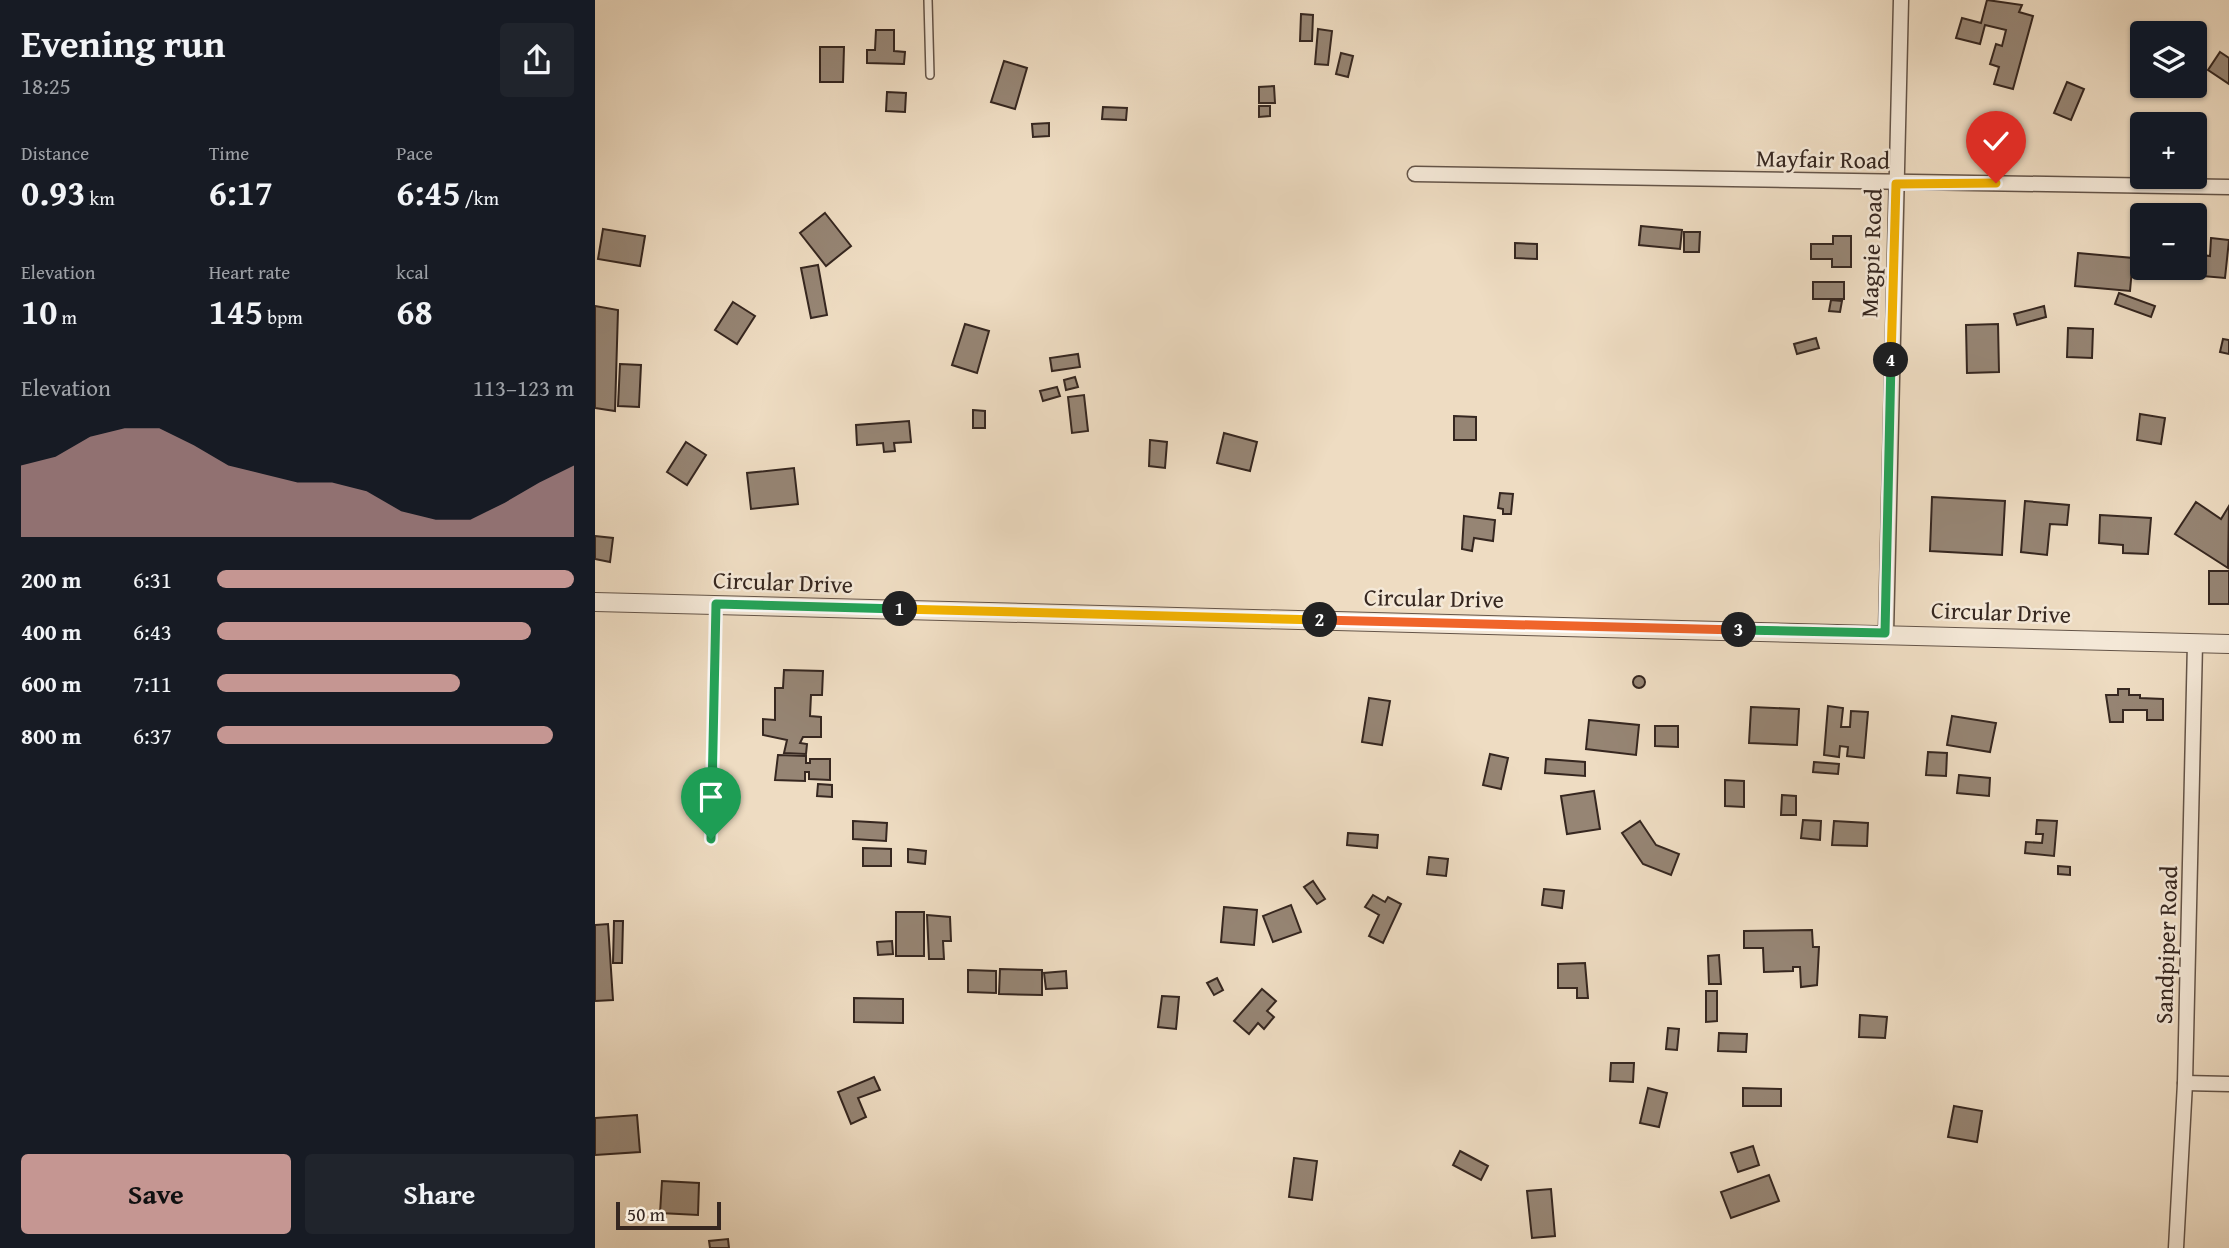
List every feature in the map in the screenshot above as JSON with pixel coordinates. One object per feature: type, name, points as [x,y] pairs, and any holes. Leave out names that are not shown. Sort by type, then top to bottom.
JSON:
[{"type":"street","name":"Magpie Road","points":[[1885,633],[1901,0]]},
{"type":"street","name":"Mayfair Road","points":[[1415,174],[1896,184],[2096,183],[2229,187]]},
{"type":"street","name":"Circular Drive","points":[[595,602],[1885,633],[2229,644]]},
{"type":"street","name":"Sandpiper Road","points":[[2176,1248],[2185,1083],[2195,643]]},
{"type":"street","points":[[2185,1083],[2229,1084]]},
{"type":"lane","points":[[927,0],[930,75]]},
{"type":"lane","points":[[711,839],[716,604]]},
{"type":"building","points":[[1987,0],[2022,5],[2019,12],[2033,16],[2013,89],[1994,84],[1999,67],[1990,64],[1996,44],[2002,46],[2006,30],[1985,25],[1980,44],[1956,38],[1962,18],[1981,23]]},
{"type":"building","points":[[1301,14],[1313,15],[1312,41],[1300,41]]},
{"type":"building","points":[[1318,29],[1332,31],[1328,65],[1315,64]]},
{"type":"building","points":[[876,30],[894,30],[894,51],[905,52],[904,64],[867,63],[867,50],[875,50]]},
{"type":"building","points":[[820,47],[844,47],[843,82],[820,82]]},
{"type":"building","points":[[2220,52],[2229,58],[2229,84],[2208,70]]},
{"type":"building","points":[[1341,53],[1353,56],[1348,77],[1336,74]]},
{"type":"building","points":[[1004,61],[1027,68],[1015,109],[991,102]]},
{"type":"building","points":[[2067,82],[2084,89],[2071,120],[2054,113]]},
{"type":"building","points":[[1274,86],[1275,103],[1259,103],[1259,87]]},
{"type":"building","points":[[887,92],[906,93],[905,112],[886,111]]},
{"type":"building","points":[[1259,106],[1270,106],[1270,116],[1259,117]]},
{"type":"building","points":[[1103,107],[1127,108],[1126,120],[1102,119]]},
{"type":"building","points":[[1049,123],[1049,136],[1033,137],[1032,124]]},
{"type":"building","points":[[825,213],[851,246],[826,266],[800,233]]},
{"type":"building","points":[[1641,226],[1682,230],[1680,249],[1639,245]]},
{"type":"building","points":[[603,229],[645,236],[640,266],[598,259]]},
{"type":"building","points":[[1684,232],[1700,232],[1699,252],[1684,252]]},
{"type":"building","points":[[1833,236],[1851,236],[1851,267],[1832,267],[1832,259],[1811,259],[1811,244],[1833,244]]},
{"type":"building","points":[[2211,238],[2229,240],[2225,278],[2207,276],[2207,256],[2210,256]]},
{"type":"building","points":[[1515,243],[1537,244],[1537,259],[1515,258]]},
{"type":"building","points":[[2078,253],[2130,258],[2130,291],[2075,286]]},
{"type":"building","points":[[818,265],[827,315],[811,318],[801,268]]},
{"type":"building","points":[[1813,282],[1844,282],[1844,299],[1813,299]]},
{"type":"building","points":[[2119,293],[2155,306],[2151,317],[2115,304]]},
{"type":"building","points":[[1831,300],[1842,301],[1840,312],[1829,311]]},
{"type":"building","points":[[733,302],[755,316],[737,344],[715,330]]},
{"type":"building","points":[[595,306],[618,310],[615,411],[595,408]]},
{"type":"building","points":[[2044,306],[2046,317],[2017,325],[2014,314]]},
{"type":"building","points":[[965,324],[989,331],[977,373],[952,365]]},
{"type":"building","points":[[1998,324],[1999,372],[1967,373],[1966,325]]},
{"type":"building","points":[[2068,328],[2093,329],[2092,358],[2067,357]]},
{"type":"building","points":[[1816,338],[1819,348],[1797,354],[1794,344]]},
{"type":"building","points":[[2223,339],[2229,340],[2229,354],[2220,352]]},
{"type":"building","points":[[1078,354],[1080,367],[1052,371],[1050,358]]},
{"type":"building","points":[[620,364],[641,365],[639,407],[618,406]]},
{"type":"building","points":[[1075,377],[1078,387],[1066,390],[1064,380]]},
{"type":"building","points":[[1057,387],[1060,396],[1043,401],[1040,391]]},
{"type":"building","points":[[1084,395],[1088,431],[1072,433],[1068,397]]},
{"type":"building","points":[[973,410],[985,411],[985,428],[973,428]]},
{"type":"building","points":[[2140,414],[2165,418],[2161,444],[2137,440]]},
{"type":"building","points":[[1454,416],[1476,417],[1476,440],[1454,440]]},
{"type":"building","points":[[909,421],[911,442],[894,443],[895,451],[884,452],[883,443],[857,445],[856,425]]},
{"type":"building","points":[[1224,433],[1257,442],[1250,471],[1217,463]]},
{"type":"building","points":[[1150,440],[1167,442],[1165,468],[1149,466]]},
{"type":"building","points":[[686,442],[706,455],[687,485],[667,472]]},
{"type":"building","points":[[794,468],[798,504],[751,509],[747,473]]},
{"type":"building","points":[[1500,493],[1513,494],[1511,514],[1503,514],[1503,509],[1498,508]]},
{"type":"building","points":[[1932,497],[2005,501],[2002,555],[1930,551]]},
{"type":"building","points":[[2025,501],[2069,505],[2067,525],[2050,524],[2047,555],[2021,552]]},
{"type":"building","points":[[2196,502],[2221,519],[2229,506],[2228,568],[2175,534]]},
{"type":"building","points":[[2100,515],[2151,518],[2148,554],[2123,553],[2123,545],[2099,543]]},
{"type":"building","points":[[1464,516],[1495,520],[1493,541],[1474,538],[1472,551],[1462,549]]},
{"type":"building","points":[[595,536],[613,538],[610,562],[595,559]]},
{"type":"building","points":[[2209,571],[2229,571],[2229,604],[2209,604]]},
{"type":"building","points":[[784,670],[823,671],[822,695],[811,695],[810,716],[821,717],[821,737],[803,737],[800,743],[807,744],[806,754],[784,753],[787,740],[763,735],[763,719],[775,720],[775,688],[783,688]]},
{"type":"building","points":[[1639,676],[1645,682],[1639,688],[1633,682]]},
{"type":"building","points":[[2118,689],[2129,689],[2129,695],[2140,695],[2140,698],[2163,699],[2163,720],[2147,720],[2147,710],[2123,710],[2123,722],[2110,722],[2106,695],[2118,695]]},
{"type":"building","points":[[1369,698],[1390,701],[1382,745],[1362,742]]},
{"type":"building","points":[[1828,706],[1843,708],[1841,727],[1850,727],[1851,711],[1868,712],[1864,758],[1847,756],[1848,747],[1840,746],[1839,757],[1824,755]]},
{"type":"building","points":[[1751,707],[1799,709],[1797,745],[1749,743]]},
{"type":"building","points":[[1952,716],[1996,723],[1990,752],[1947,745]]},
{"type":"building","points":[[1589,720],[1639,725],[1636,755],[1586,749]]},
{"type":"building","points":[[1655,726],[1678,726],[1678,747],[1655,746]]},
{"type":"building","points":[[1928,752],[1947,753],[1946,776],[1926,775]]},
{"type":"building","points":[[1490,754],[1508,758],[1501,789],[1483,785]]},
{"type":"building","points":[[778,755],[806,756],[806,763],[810,763],[810,759],[830,759],[830,780],[809,779],[809,772],[805,772],[805,781],[775,780]]},
{"type":"building","points":[[1546,759],[1585,762],[1585,776],[1545,773]]},
{"type":"building","points":[[1814,762],[1839,764],[1838,774],[1813,772]]},
{"type":"building","points":[[1959,775],[1990,778],[1989,796],[1957,793]]},
{"type":"building","points":[[1725,780],[1744,781],[1744,807],[1725,806]]},
{"type":"building","points":[[818,784],[832,785],[832,797],[817,796]]},
{"type":"building","points":[[1594,791],[1600,829],[1567,834],[1561,796]]},
{"type":"building","points":[[1782,795],[1796,796],[1796,815],[1781,815]]},
{"type":"building","points":[[1803,820],[1821,821],[1820,840],[1801,838]]},
{"type":"building","points":[[2037,820],[2057,821],[2054,856],[2025,853],[2026,842],[2042,843],[2043,834],[2036,834]]},
{"type":"building","points":[[853,821],[887,823],[886,841],[853,839]]},
{"type":"building","points":[[1640,821],[1656,845],[1679,854],[1671,875],[1643,864],[1622,833]]},
{"type":"building","points":[[1834,821],[1868,823],[1867,846],[1832,845]]},
{"type":"building","points":[[1348,833],[1378,835],[1377,848],[1347,845]]},
{"type":"building","points":[[863,848],[891,849],[891,866],[863,866]]},
{"type":"building","points":[[908,849],[926,851],[925,864],[908,862]]},
{"type":"building","points":[[1429,857],[1448,859],[1446,876],[1427,874]]},
{"type":"building","points":[[2058,866],[2070,867],[2070,875],[2058,874]]},
{"type":"building","points":[[1313,881],[1325,899],[1317,904],[1304,887]]},
{"type":"building","points":[[1544,889],[1564,891],[1562,908],[1542,905]]},
{"type":"building","points":[[1373,895],[1385,902],[1388,897],[1401,904],[1383,943],[1369,936],[1379,915],[1365,907]]},
{"type":"building","points":[[1291,905],[1301,932],[1273,942],[1263,916]]},
{"type":"building","points":[[1224,907],[1257,910],[1254,945],[1221,942]]},
{"type":"building","points":[[896,912],[924,912],[924,956],[896,956]]},
{"type":"building","points":[[927,915],[950,917],[951,941],[943,941],[944,959],[929,959]]},
{"type":"building","points":[[614,921],[623,921],[622,963],[613,963]]},
{"type":"building","points":[[608,924],[613,1000],[595,1001],[595,925]]},
{"type":"building","points":[[1812,930],[1813,947],[1819,947],[1817,985],[1801,987],[1800,967],[1793,967],[1793,971],[1764,972],[1763,948],[1744,948],[1744,931]]},
{"type":"building","points":[[892,941],[893,954],[878,955],[877,942]]},
{"type":"building","points":[[1719,955],[1721,984],[1709,984],[1708,956]]},
{"type":"building","points":[[1585,963],[1588,998],[1577,998],[1577,988],[1558,988],[1558,964]]},
{"type":"building","points":[[1000,969],[1042,970],[1042,995],[999,994]]},
{"type":"building","points":[[968,970],[996,971],[996,993],[968,992]]},
{"type":"building","points":[[1066,971],[1067,988],[1046,989],[1044,973]]},
{"type":"building","points":[[1217,978],[1223,990],[1214,995],[1207,983]]},
{"type":"building","points":[[1262,989],[1276,1001],[1267,1011],[1274,1017],[1264,1029],[1258,1023],[1249,1034],[1234,1021]]},
{"type":"building","points":[[1706,991],[1717,991],[1717,1021],[1706,1022]]},
{"type":"building","points":[[1162,996],[1179,997],[1176,1029],[1158,1027]]},
{"type":"building","points":[[854,998],[903,999],[903,1023],[854,1022]]},
{"type":"building","points":[[1860,1015],[1887,1017],[1885,1038],[1859,1037]]},
{"type":"building","points":[[1668,1028],[1679,1029],[1677,1050],[1666,1049]]},
{"type":"building","points":[[1719,1033],[1747,1034],[1746,1052],[1718,1051]]},
{"type":"building","points":[[1611,1063],[1634,1063],[1633,1082],[1610,1081]]},
{"type":"building","points":[[874,1077],[880,1090],[858,1098],[866,1117],[851,1124],[838,1092]]},
{"type":"building","points":[[1648,1088],[1667,1093],[1659,1127],[1640,1123]]},
{"type":"building","points":[[1743,1088],[1781,1089],[1781,1106],[1743,1106]]},
{"type":"building","points":[[1954,1106],[1982,1111],[1977,1142],[1948,1137]]},
{"type":"building","points":[[637,1115],[640,1152],[595,1155],[595,1118]]},
{"type":"building","points":[[1753,1146],[1759,1165],[1738,1172],[1731,1153]]},
{"type":"building","points":[[1460,1151],[1488,1166],[1481,1180],[1453,1165]]},
{"type":"building","points":[[1294,1158],[1317,1161],[1312,1200],[1289,1197]]},
{"type":"building","points":[[1769,1175],[1779,1201],[1731,1218],[1721,1192]]},
{"type":"building","points":[[662,1181],[699,1183],[698,1215],[660,1213]]},
{"type":"building","points":[[1551,1189],[1555,1236],[1532,1238],[1527,1191]]},
{"type":"building","points":[[728,1239],[729,1248],[710,1248],[709,1241]]},
{"type":"route","points":[[711,839],[716,604],[1885,633],[1896,184],[1996,183]]}]
